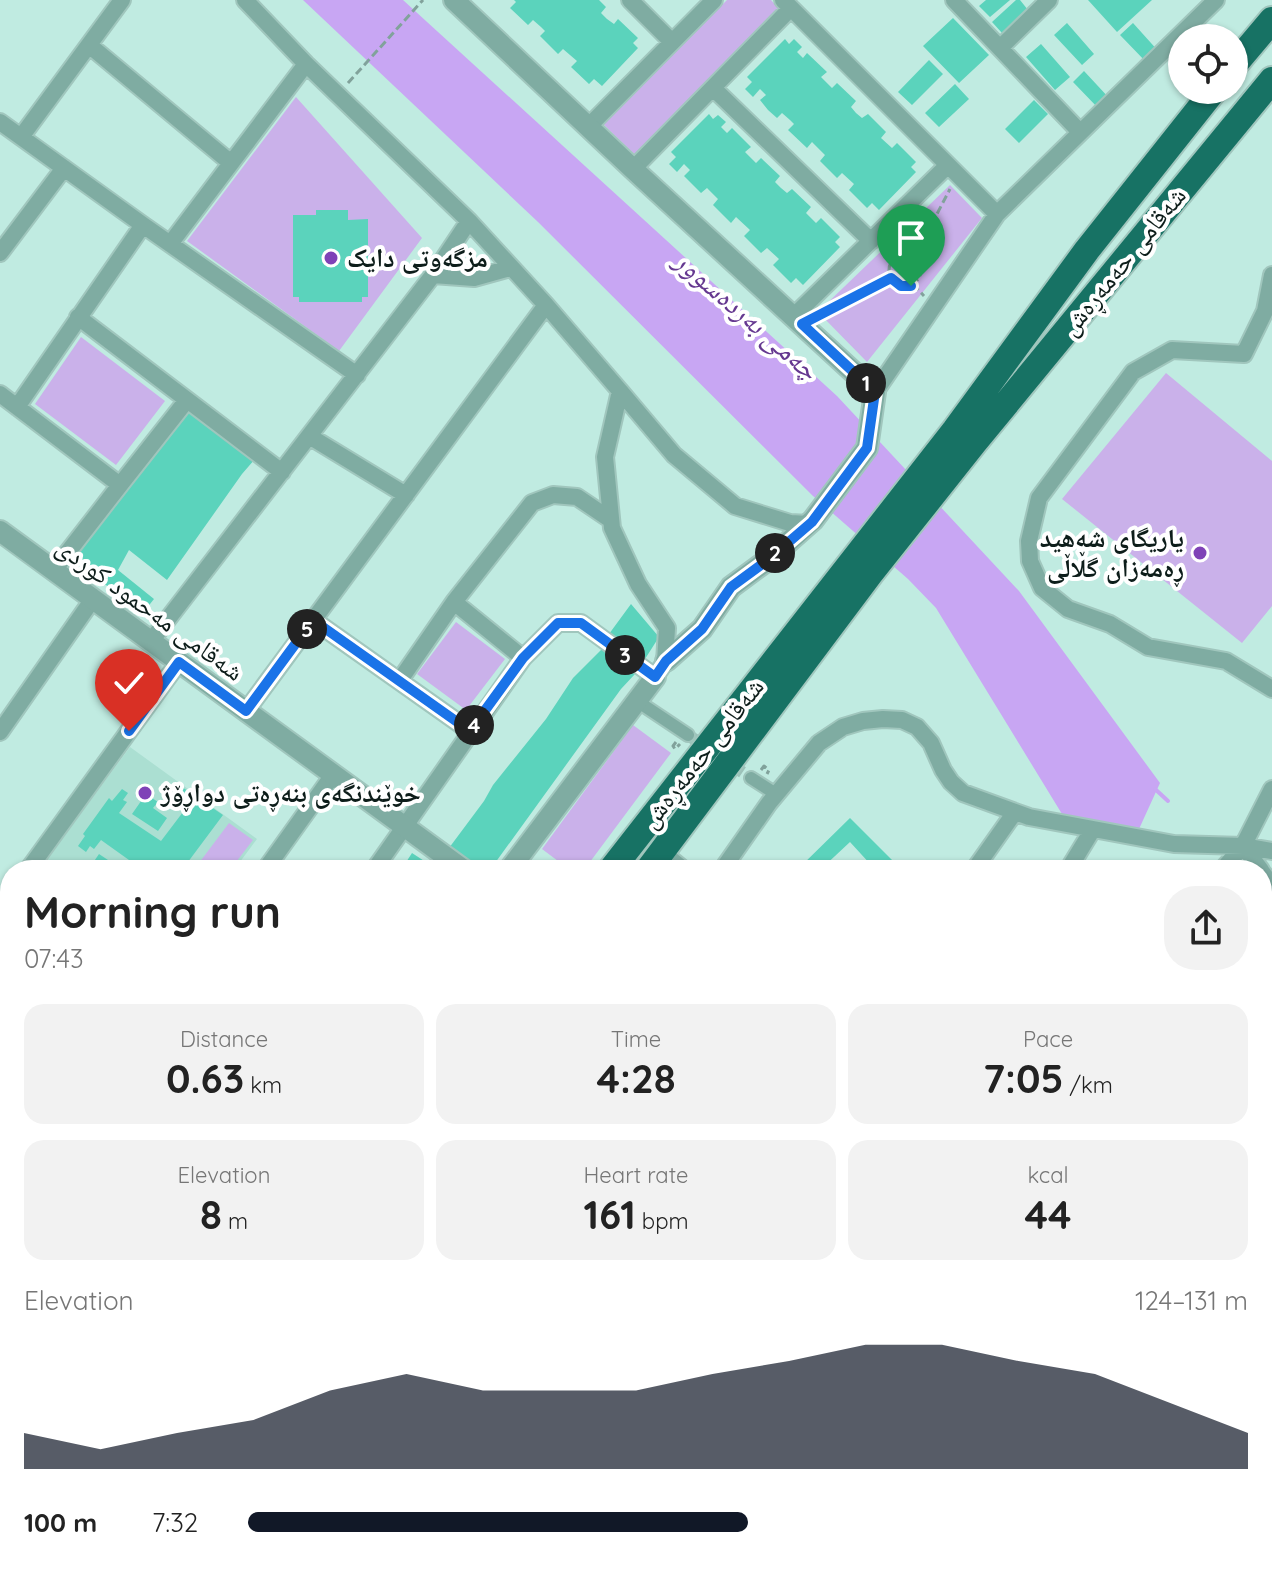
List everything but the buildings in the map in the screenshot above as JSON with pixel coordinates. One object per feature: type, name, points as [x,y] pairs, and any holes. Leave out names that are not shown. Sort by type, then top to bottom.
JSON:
[{"type":"highway","points":[[1248,48],[1272,20]]},
{"type":"highway","name":"شەقامی حەمەڕەش","points":[[964,436],[1111,276],[1272,80]]},
{"type":"highway","name":"شەقامی حەمەڕەش","points":[[620,860],[768,689],[964,436],[1087,250],[1203,104]]},
{"type":"highway","points":[[1087,250],[1111,276]]},
{"type":"highway","name":"شەقامی حەمەڕەش","points":[[656,860],[768,689]]},
{"type":"street","points":[[21,137],[122,0]]},
{"type":"street","points":[[245,0],[306,64],[469,221],[546,305],[674,455],[735,506],[790,523],[809,524]]},
{"type":"street","points":[[454,0],[875,392]]},
{"type":"street","points":[[630,0],[672,42]]},
{"type":"street","points":[[588,127],[714,0]]},
{"type":"street","points":[[954,0],[1080,132]]},
{"type":"street","points":[[1000,48],[1049,0]]},
{"type":"street","points":[[517,860],[660,669],[702,629],[731,587],[809,524],[867,448],[875,392],[997,214],[1216,0]]},
{"type":"street","points":[[633,169],[713,88],[787,4],[997,214]]},
{"type":"street","points":[[89,45],[231,163]]},
{"type":"street","points":[[170,244],[306,64]]},
{"type":"street","points":[[713,88],[871,241]]},
{"type":"street","points":[[0,122],[357,375]]},
{"type":"street","points":[[0,253],[64,168]]},
{"type":"street","points":[[798,320],[871,241],[953,170]]},
{"type":"street","points":[[151,641],[433,275],[469,221]]},
{"type":"street","points":[[17,407],[143,225]]},
{"type":"street","points":[[433,275],[474,278],[510,268]]},
{"type":"street","points":[[1272,275],[1265,311],[1244,354],[1172,350],[1133,372],[1039,498],[1029,541],[1030,561],[1042,588],[1068,609],[1110,624],[1148,647],[1226,661],[1272,689]]},
{"type":"street","points":[[246,711],[546,305]]},
{"type":"street","points":[[78,317],[282,472]]},
{"type":"street","points":[[620,391],[605,457],[612,528],[638,584],[667,628],[660,669]]},
{"type":"street","points":[[0,394],[120,485]]},
{"type":"street","points":[[54,570],[187,400]]},
{"type":"street","points":[[309,436],[406,495]]},
{"type":"street","points":[[400,680],[454,602],[532,503],[553,495],[577,497],[611,520]]},
{"type":"street","name":"شەقامی مەحمود کوردی","points":[[0,531],[450,860]]},
{"type":"street","points":[[0,732],[93,599]]},
{"type":"street","points":[[454,602],[523,658]]},
{"type":"street","points":[[313,620],[470,731]]},
{"type":"street","points":[[381,860],[523,658],[558,623],[581,623],[660,669]]},
{"type":"street","points":[[35,860],[179,662]]},
{"type":"street","points":[[637,701],[688,735]]},
{"type":"street","points":[[729,860],[776,794],[819,743],[843,727],[863,721],[902,720],[917,727],[931,743],[943,770],[963,793],[1029,817],[1174,844],[1243,846],[1272,851]]},
{"type":"street","points":[[272,860],[333,775]]},
{"type":"street","points":[[751,778],[776,794]]},
{"type":"street","points":[[1231,860],[1243,846],[1272,789]]},
{"type":"street","points":[[981,860],[1015,812]]},
{"type":"street","points":[[1074,860],[1093,829]]},
{"type":"street","points":[[1243,846],[1253,860]]},
{"type":"path","points":[[338,94],[423,0]]},
{"type":"path","points":[[914,257],[953,170]]},
{"type":"path","points":[[906,254],[914,257],[920,263],[921,274],[911,286],[901,286],[891,278],[889,266],[895,257],[906,254]]},
{"type":"path","points":[[798,320],[891,278]]},
{"type":"shaded area","points":[[727,0],[771,0],[780,10],[635,155],[603,124]]},
{"type":"shaded area","points":[[296,97],[422,238],[339,351],[187,241]]},
{"type":"shaded area","points":[[950,185],[982,218],[867,362],[818,312]]},
{"type":"shaded area","points":[[81,337],[165,401],[116,465],[35,404]]},
{"type":"shaded area","name":"یاریگای شەهید ڕەمەزان گڵاڵی","points":[[1166,373],[1272,461],[1272,606],[1242,643],[1062,499]]},
{"type":"shaded area","points":[[456,622],[505,659],[466,710],[417,674]]},
{"type":"shaded area","points":[[633,725],[671,753],[591,860],[557,860],[542,849]]},
{"type":"shaded area","name":"خوێندنگەی بنەڕەتی دواڕۆژ","points":[[130,747],[257,839],[241,860],[46,860]]},
{"type":"shaded area","points":[[229,823],[253,840],[238,860],[201,860]]},
{"type":"water","points":[[303,0],[403,0],[837,396],[1019,591],[1160,783],[1139,829],[1062,814],[936,608],[908,579],[813,496],[538,222]]},
{"type":"waterway","name":"چەمی بەردەسوور","points":[[1155,789],[1168,801]]},
{"type":"tunnel","points":[[688,735],[751,778]]},
{"type":"place","name":"مزگەوتی دایک","points":[[331,258]]},
{"type":"place","name":"یاریگای شەهید ڕەمەزان گڵاڵی","points":[[1200,553]]},
{"type":"place","name":"خوێندنگەی بنەڕەتی دواڕۆژ","points":[[145,793]]},
{"type":"route","points":[[129,731],[179,662],[246,711],[313,620],[470,731],[523,658],[558,623],[581,623],[655,677],[666,661],[702,629],[731,587],[812,522],[867,448],[875,392],[802,324],[891,278],[901,286],[911,286]]}]
